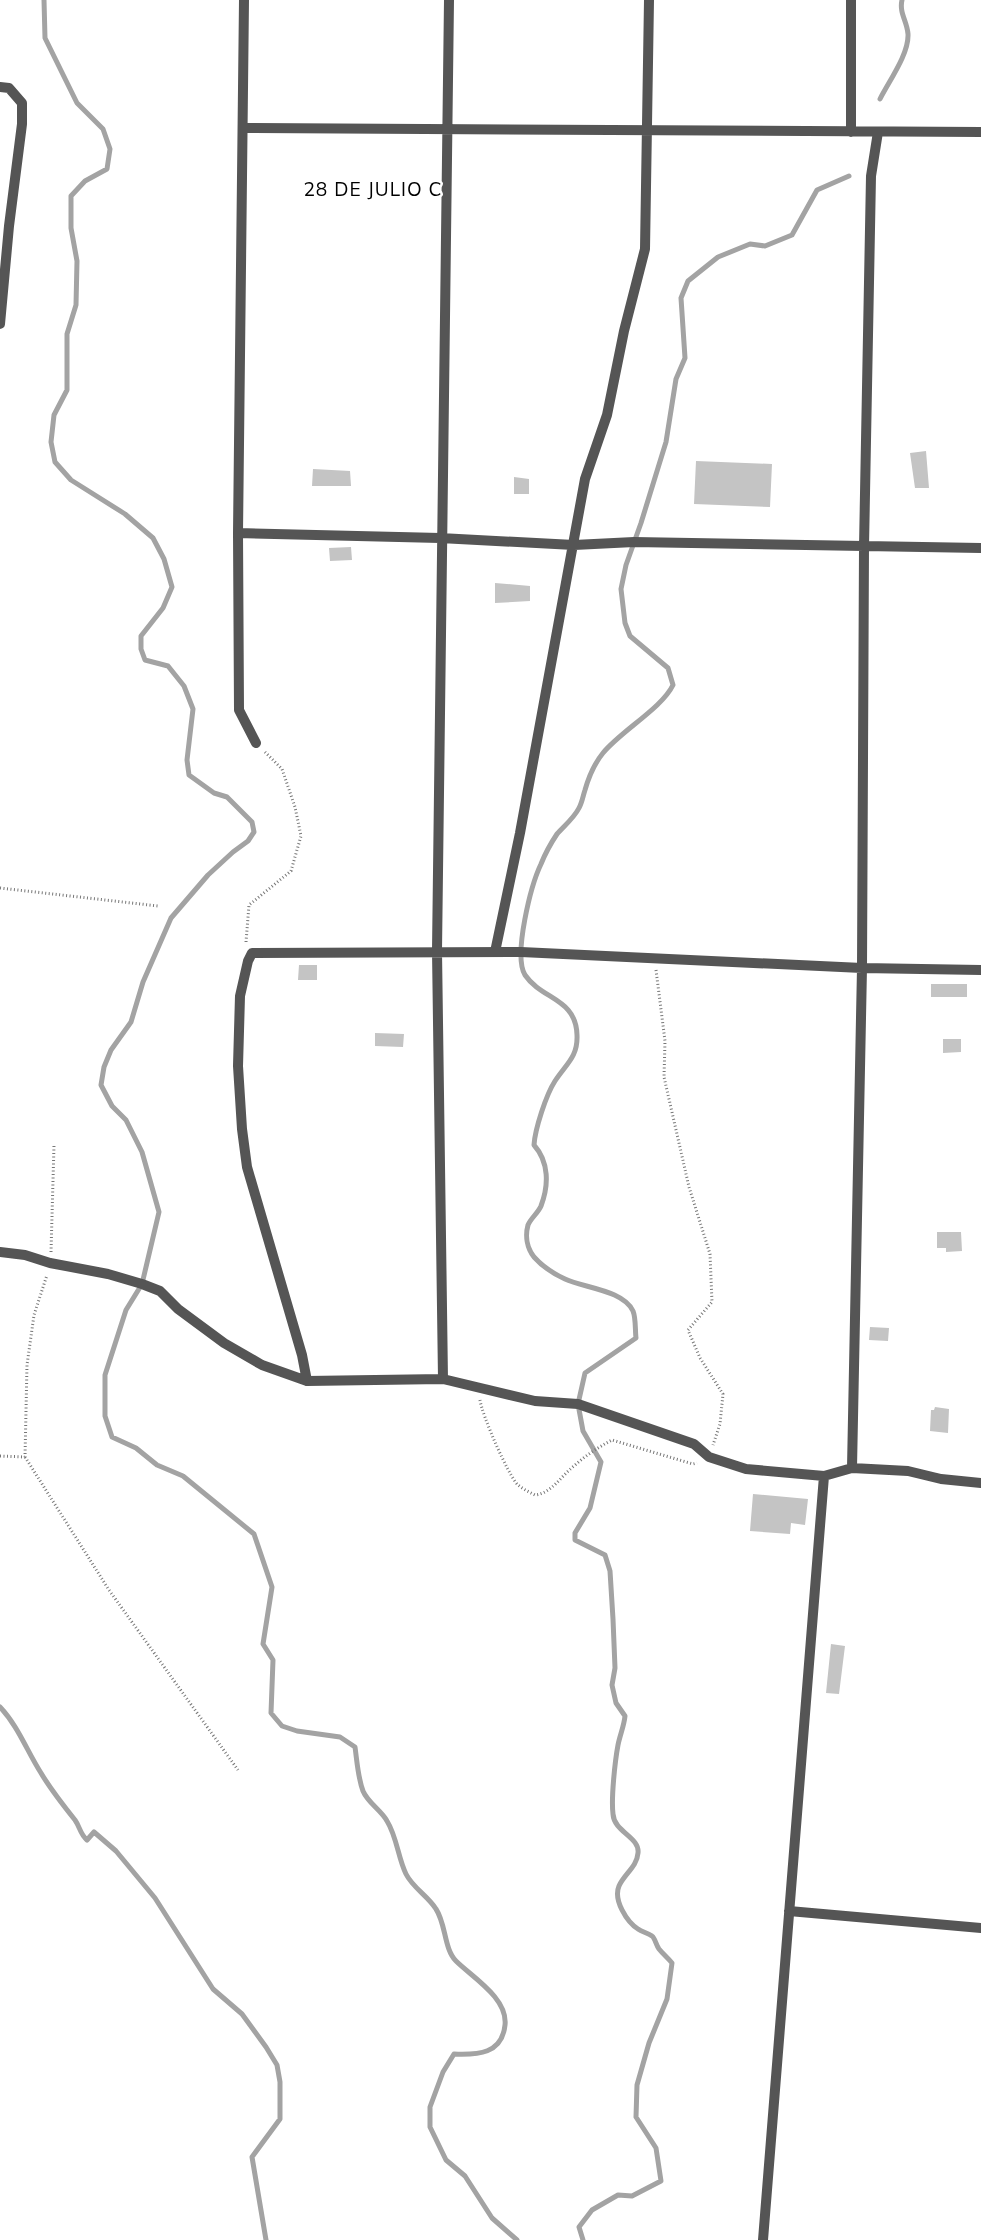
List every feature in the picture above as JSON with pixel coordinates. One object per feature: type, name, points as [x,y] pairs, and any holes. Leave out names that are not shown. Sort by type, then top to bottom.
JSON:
[{"type":"street","points":[[244,0],[238,533],[239,710],[256,743]]},
{"type":"street","points":[[443,1379],[437,951],[440,538],[449,0]]},
{"type":"street","points":[[495,952],[520,833],[585,480],[607,415],[624,331],[645,249],[649,0]]},
{"type":"street","points":[[851,0],[851,132]]},
{"type":"street","points":[[0,87],[9,88],[22,103],[22,124],[9,226],[0,324]]},
{"type":"street","points":[[243,128],[981,132]]},
{"type":"street","points":[[852,1468],[862,968],[864,547],[871,176],[878,132]]},
{"type":"street","points":[[238,533],[440,538],[574,545],[634,542],[981,548]]},
{"type":"street","points":[[306,1381],[302,1355],[247,1167],[243,1138],[238,1066],[240,996],[248,961],[252,953],[495,952],[862,968],[981,970]]},
{"type":"street","points":[[0,1252],[25,1255],[50,1263],[108,1274],[160,1291],[178,1309],[224,1343],[262,1365],[306,1381],[443,1379],[535,1401],[578,1404],[694,1444],[709,1457],[746,1469],[824,1476],[852,1468],[908,1471],[940,1479],[981,1483]]},
{"type":"street","points":[[763,2240],[824,1476]]},
{"type":"street","points":[[788,1911],[981,1928]]},
{"type":"path","points":[[252,953],[246,947],[249,905],[291,871],[301,836],[295,807],[282,768],[256,743]]},
{"type":"path","points":[[0,888],[158,906]]},
{"type":"path","points":[[478,1387],[481,1408],[507,1469],[518,1485],[534,1496],[545,1494],[574,1466],[594,1450],[612,1440],[693,1464],[709,1457],[720,1424],[723,1394],[700,1358],[688,1330],[712,1302],[710,1254],[689,1187],[664,1077],[665,1041],[655,958]]},
{"type":"path","points":[[54,1145],[50,1263],[34,1315],[28,1356],[24,1457],[109,1590],[238,1770]]},
{"type":"path","points":[[0,1456],[24,1457]]},
{"type":"building","points":[[926,451],[929,488],[915,488],[910,453]]},
{"type":"building","points":[[696,461],[772,464],[770,507],[694,504]]},
{"type":"building","points":[[313,469],[350,471],[351,486],[312,486]]},
{"type":"building","points":[[514,477],[529,479],[529,494],[514,494]]},
{"type":"building","points":[[351,547],[352,560],[330,561],[329,548]]},
{"type":"building","points":[[495,583],[530,586],[530,601],[495,603]]},
{"type":"building","points":[[299,965],[317,965],[317,980],[298,980]]},
{"type":"building","points":[[931,984],[967,984],[967,997],[931,997]]},
{"type":"building","points":[[375,1033],[404,1034],[403,1047],[375,1046]]},
{"type":"building","points":[[943,1039],[961,1039],[961,1052],[943,1053]]},
{"type":"building","points":[[937,1232],[961,1232],[962,1251],[946,1252],[946,1248],[937,1248]]},
{"type":"building","points":[[870,1327],[889,1328],[888,1341],[869,1340]]},
{"type":"building","points":[[935,1407],[949,1409],[948,1433],[930,1431],[931,1410],[934,1410]]},
{"type":"building","points":[[753,1494],[808,1499],[805,1525],[791,1523],[790,1534],[750,1531]]},
{"type":"building","points":[[831,1644],[845,1646],[839,1694],[826,1693]]},
{"type":"waterway","points":[[44,0],[45,38],[77,103],[103,129],[110,149],[107,169],[85,181],[71,196],[71,228],[77,261],[76,305],[67,334],[67,390],[54,415],[51,442],[55,462],[71,480],[125,514],[153,538],[164,559],[172,587],[163,608],[141,636],[141,649],[145,660],[168,666],[184,686],[193,709],[187,760],[189,775],[214,793],[227,797],[252,822],[254,832],[248,841],[208,875],[171,918],[143,982],[131,1022],[111,1050],[104,1067],[101,1085],[112,1106],[126,1120],[142,1152],[159,1212],[142,1284],[126,1310],[105,1375],[105,1416],[112,1437],[136,1448],[157,1465],[183,1476],[254,1534],[272,1587],[263,1644],[273,1660],[271,1713],[282,1726],[297,1731],[340,1737],[355,1747],[363,1791],[390,1827],[403,1868],[409,1879],[436,1909],[452,1956],[488,1989],[501,2006],[505,2025],[499,2042],[494,2047],[480,2053],[454,2054],[443,2072],[430,2107],[430,2127],[446,2160],[465,2176],[492,2218],[517,2240]]},
{"type":"waterway","points":[[880,99],[902,59],[907,42],[908,34],[901,5],[902,0]]},
{"type":"waterway","points":[[583,2240],[579,2227],[592,2210],[618,2195],[632,2196],[661,2181],[656,2148],[636,2117],[637,2085],[649,2043],[667,1999],[672,1963],[659,1949],[653,1937],[634,1926],[619,1904],[619,1886],[637,1858],[638,1847],[614,1820],[613,1814],[616,1760],[625,1716],[616,1703],[612,1685],[615,1668],[610,1571],[605,1555],[575,1540],[575,1533],[590,1508],[601,1462],[583,1431],[578,1404],[585,1373],[636,1338],[635,1317],[628,1304],[621,1298],[565,1279],[548,1270],[534,1257],[528,1246],[528,1225],[541,1206],[546,1182],[543,1159],[534,1145],[536,1130],[552,1087],[576,1049],[577,1035],[575,1023],[565,1006],[540,990],[525,975],[522,965],[522,937],[528,903],[537,874],[557,834],[572,819],[579,808],[590,775],[597,761],[620,736],[651,711],[668,694],[673,685],[668,668],[630,636],[625,623],[621,589],[626,565],[666,442],[676,379],[685,358],[681,298],[688,281],[718,257],[750,244],[765,246],[792,235],[817,190],[849,176]]},
{"type":"waterway","points":[[0,1707],[12,1722],[36,1765],[75,1820],[81,1833],[87,1840],[94,1832],[116,1851],[155,1898],[213,1989],[242,2014],[277,2065],[280,2082],[280,2119],[252,2157],[266,2240]]},
{"type":"district","name":"28 DE JULIO C","points":[[373,189]]}]
